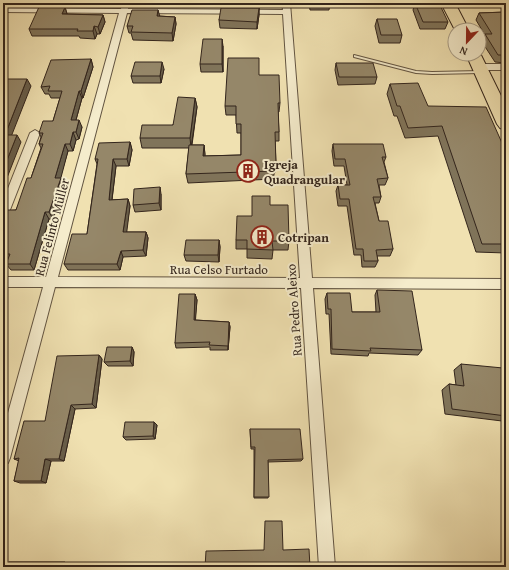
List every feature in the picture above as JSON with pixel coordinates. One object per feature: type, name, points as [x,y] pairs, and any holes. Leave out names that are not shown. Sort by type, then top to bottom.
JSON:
[{"type":"highway","points":[[448,3],[458,22]]},
{"type":"highway","points":[[479,64],[506,124]]},
{"type":"street","points":[[3,10],[125,7],[286,8]]},
{"type":"street","name":"Rua Felinto Müller","points":[[3,458],[52,282],[125,7]]},
{"type":"street","name":"Rua Pedro Aleixo","points":[[286,8],[327,567]]},
{"type":"street","points":[[479,64],[506,67]]},
{"type":"street","points":[[3,215],[35,133]]},
{"type":"street","name":"Rua Celso Furtado","points":[[3,282],[506,284]]},
{"type":"lane","points":[[355,56],[416,72],[432,74],[479,64]]},
{"type":"building","points":[[415,3],[439,3],[448,22],[447,22],[423,22]]},
{"type":"building","points":[[39,7],[65,7],[62,14],[103,15],[98,27],[94,26],[93,31],[77,31],[78,29],[29,29]]},
{"type":"building","points":[[221,8],[259,8],[257,22],[219,20]]},
{"type":"building","points":[[132,10],[158,10],[157,16],[175,17],[172,33],[131,32],[133,26],[127,26]]},
{"type":"building","points":[[506,12],[506,55],[498,55],[487,37],[487,34],[492,34],[487,26],[487,22],[485,22],[479,13]]},
{"type":"building","points":[[377,19],[397,19],[402,35],[381,35]]},
{"type":"building","points":[[203,39],[222,39],[222,64],[200,64]]},
{"type":"building","points":[[228,58],[259,58],[259,75],[279,75],[279,132],[275,132],[276,164],[274,164],[274,171],[186,174],[189,145],[204,145],[203,156],[241,155],[241,124],[236,124],[236,106],[225,106]]},
{"type":"building","points":[[91,59],[81,91],[79,91],[71,120],[79,120],[76,132],[73,132],[70,144],[65,144],[55,178],[61,178],[49,212],[45,212],[30,264],[6,264],[10,254],[3,254],[3,211],[16,210],[27,178],[31,178],[43,144],[39,144],[43,133],[39,133],[43,121],[53,121],[62,91],[48,91],[50,86],[41,87],[51,60]]},
{"type":"building","points":[[135,62],[162,62],[160,76],[131,76]]},
{"type":"building","points":[[336,63],[373,63],[377,77],[339,77]]},
{"type":"building","points":[[3,79],[27,79],[5,135],[17,135],[3,170],[4,94]]},
{"type":"building","points":[[418,83],[428,106],[486,107],[506,152],[506,244],[482,244],[442,126],[408,128],[400,106],[397,106],[390,84]]},
{"type":"building","points":[[178,97],[195,98],[190,138],[140,138],[142,125],[173,125]]},
{"type":"building","points":[[130,142],[127,159],[113,159],[109,200],[128,199],[123,232],[146,232],[143,250],[121,251],[117,264],[64,264],[72,234],[87,234],[98,159],[95,159],[99,143]]},
{"type":"building","points":[[333,144],[383,144],[386,157],[382,157],[388,178],[377,179],[381,197],[373,197],[379,221],[388,221],[393,249],[376,250],[378,261],[364,261],[363,249],[356,249],[349,199],[340,199],[338,185],[350,185],[345,159],[335,159]]},
{"type":"building","points":[[160,187],[159,203],[133,205],[134,189]]},
{"type":"building","name":"Cotripan","points":[[252,196],[270,196],[270,205],[288,205],[289,241],[272,241],[273,250],[247,249],[247,240],[236,240],[237,216],[252,216]]},
{"type":"building","points":[[186,240],[219,240],[218,255],[184,255]]},
{"type":"building","points":[[377,290],[412,291],[422,350],[370,348],[371,351],[332,349],[331,309],[328,309],[327,293],[350,293],[352,312],[380,312]]},
{"type":"building","points":[[179,294],[195,294],[194,320],[229,322],[228,346],[209,345],[210,342],[175,343]]},
{"type":"building","points":[[107,347],[132,347],[130,361],[104,362]]},
{"type":"building","points":[[99,355],[92,404],[71,405],[59,459],[45,459],[41,481],[14,481],[19,458],[14,459],[24,421],[45,421],[57,356]]},
{"type":"building","points":[[461,364],[503,368],[506,384],[506,416],[452,409],[449,384],[464,386]]},
{"type":"building","points":[[125,422],[154,422],[153,436],[123,437]]},
{"type":"building","points":[[250,429],[300,429],[303,459],[268,460],[269,497],[254,497],[255,447],[251,447]]},
{"type":"building","points":[[265,521],[282,521],[283,550],[309,549],[310,567],[205,567],[206,551],[264,550]]},
{"type":"building","points":[[9,562],[59,562],[58,567],[8,567]]},
{"type":"place","name":"Igreja Quadrangular","points":[[248,171]]},
{"type":"place","name":"Cotripan","points":[[262,237]]}]
